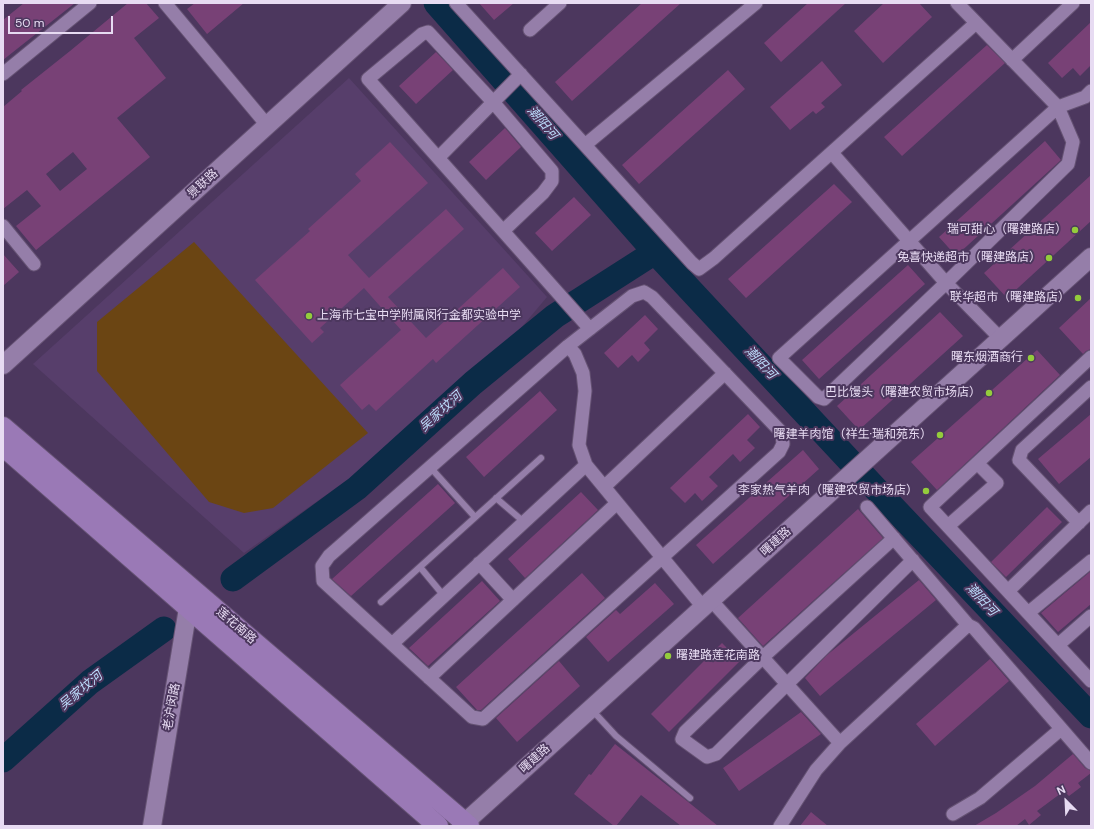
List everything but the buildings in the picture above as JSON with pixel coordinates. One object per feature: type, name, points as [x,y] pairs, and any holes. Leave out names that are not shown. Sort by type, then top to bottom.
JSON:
[{"type":"main road","name":"莲花南路","points":[[3,427],[192,588],[465,825]]},
{"type":"main road","name":"莲花南路","points":[[3,446],[438,826]]},
{"type":"street","points":[[4,71],[90,3]]},
{"type":"street","points":[[165,3],[267,125]]},
{"type":"street","name":"景联路","points":[[3,365],[402,3]]},
{"type":"street","points":[[456,3],[585,146],[699,269],[714,258],[976,23]]},
{"type":"street","points":[[530,30],[560,3]]},
{"type":"street","points":[[585,146],[756,3]]},
{"type":"street","points":[[957,3],[1058,107],[1073,142],[1068,164],[824,399],[818,397],[779,358],[910,242],[1058,107],[1085,97],[1091,91]]},
{"type":"street","points":[[1012,60],[1073,3]]},
{"type":"street","points":[[503,231],[543,193],[552,181],[552,171],[494,101],[428,32],[422,34],[368,79],[590,329]]},
{"type":"street","points":[[438,158],[521,74]]},
{"type":"street","points":[[832,153],[946,283],[1001,338]]},
{"type":"street","points":[[3,226],[34,264]]},
{"type":"street","name":"曙建路","points":[[465,825],[591,708],[1091,257]]},
{"type":"street","points":[[644,292],[652,298],[782,433],[783,444],[780,452],[483,719],[472,717],[324,581],[322,566],[329,556],[568,346],[632,296],[644,292]]},
{"type":"street","points":[[568,346],[575,354],[583,374],[585,391],[580,445],[586,465],[662,557],[763,658],[840,743]]},
{"type":"street","points":[[1090,678],[930,507],[1091,357]]},
{"type":"street","points":[[604,487],[725,373]]},
{"type":"street","points":[[1078,523],[1019,460],[1022,450],[1091,387]]},
{"type":"street","points":[[948,526],[997,483],[977,464]]},
{"type":"street","points":[[392,644],[586,465]]},
{"type":"street","points":[[429,678],[617,503]]},
{"type":"street","points":[[867,507],[968,625],[974,628],[1091,763]]},
{"type":"street","points":[[1008,591],[1091,511]]},
{"type":"street","points":[[894,538],[763,658],[685,732],[682,739],[706,757],[716,754],[912,560]]},
{"type":"street","points":[[1028,613],[1091,561]]},
{"type":"street","points":[[479,563],[513,600]]},
{"type":"street","name":"老沪闵路","points":[[152,826],[192,588]]},
{"type":"street","points":[[1058,645],[1091,616]]},
{"type":"street","points":[[780,826],[816,770],[840,743],[968,625]]},
{"type":"street","points":[[953,814],[980,798],[1062,729]]},
{"type":"lane","points":[[381,602],[541,458]]},
{"type":"lane","points":[[430,467],[475,518]]},
{"type":"lane","points":[[496,498],[524,522]]},
{"type":"lane","points":[[420,567],[444,596]]},
{"type":"lane","points":[[591,708],[616,736],[690,798]]},
{"type":"shaded area","name":"上海市七宝中学附属闵行金都实验中学","points":[[349,78],[547,297],[515,335],[367,466],[244,553],[33,364]]},
{"type":"shaded area","points":[[194,242],[368,433],[273,508],[244,513],[209,502],[97,371],[97,322]]},
{"type":"waterway","name":"潮阳河","points":[[436,3],[655,252],[888,502],[1091,716]]},
{"type":"waterway","name":"吴家坟河","points":[[233,579],[357,488],[473,383],[555,316],[655,252]]},
{"type":"waterway","name":"吴家坟河","points":[[3,760],[90,682],[164,629]]},
{"type":"place","name":"瑞可甜心（曙建路店）","points":[[1075,230]]},
{"type":"place","name":"兔喜快递超市（曙建路店）","points":[[1049,258]]},
{"type":"place","name":"联华超市（曙建路店）","points":[[1078,298]]},
{"type":"place","name":"上海市七宝中学附属闵行金都实验中学","points":[[309,316]]},
{"type":"place","name":"曙东烟酒商行","points":[[1031,358]]},
{"type":"place","name":"巴比馒头（曙建农贸市场店）","points":[[989,393]]},
{"type":"place","name":"曙建羊肉馆（祥生·瑞和苑东）","points":[[940,435]]},
{"type":"place","name":"李家热气羊肉（曙建农贸市场店）","points":[[926,491]]},
{"type":"place","name":"曙建路莲花南路","points":[[668,656]]}]
